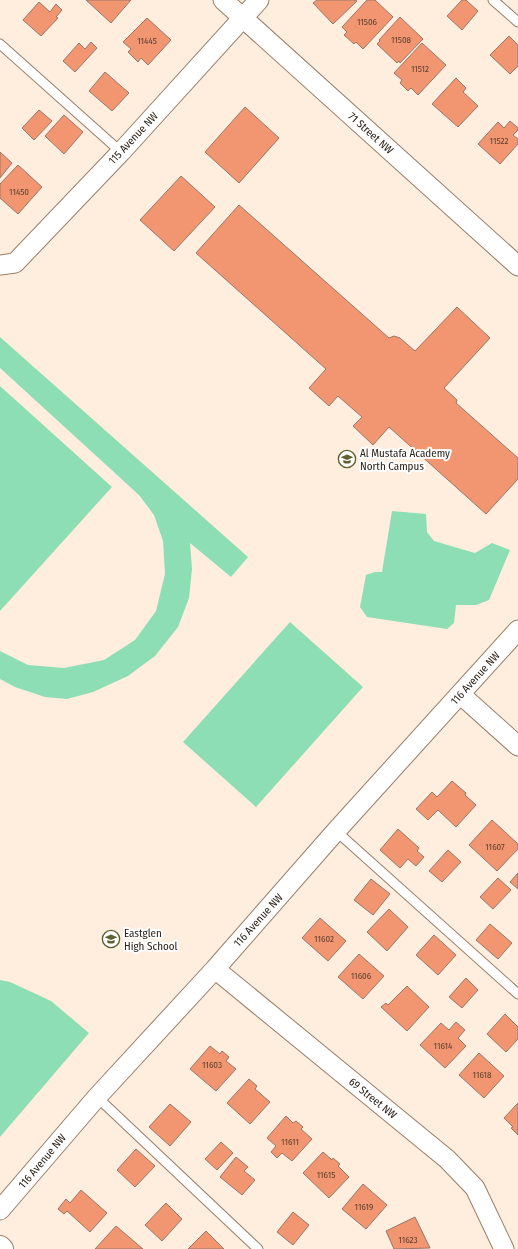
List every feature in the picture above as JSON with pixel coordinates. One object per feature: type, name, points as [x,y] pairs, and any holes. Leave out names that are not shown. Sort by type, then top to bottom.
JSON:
[{"type":"street","name":"71 Street NW","points":[[223,0],[518,266]]},
{"type":"street","name":"115 Avenue NW","points":[[0,265],[15,263],[121,152],[259,0]]},
{"type":"street","name":"116 Avenue NW","points":[[0,1210],[97,1097],[215,969],[336,831],[518,630]]},
{"type":"street","points":[[460,694],[518,746]]},
{"type":"street","name":"69 Street NW","points":[[215,969],[447,1159],[475,1188],[504,1249]]},
{"type":"lane","points":[[493,0],[518,22]]},
{"type":"lane","points":[[0,44],[121,152]]},
{"type":"lane","points":[[336,831],[518,994]]},
{"type":"lane","points":[[97,1097],[258,1249]]},
{"type":"green space","points":[[0,337],[248,557],[231,577],[190,543],[192,569],[189,598],[178,627],[155,656],[128,676],[93,692],[67,699],[45,697],[15,687],[0,679],[0,651],[28,665],[64,668],[104,660],[135,640],[156,611],[165,574],[163,541],[154,515],[139,495],[0,368]]},
{"type":"green space","points":[[0,386],[112,487],[0,611]]},
{"type":"green space","points":[[392,511],[426,514],[427,532],[434,541],[475,553],[492,543],[510,550],[489,600],[476,605],[456,605],[454,623],[447,629],[367,617],[360,607],[366,575],[375,572],[382,572]]},
{"type":"green space","points":[[290,622],[363,687],[256,807],[183,742]]},
{"type":"green space","points":[[0,980],[10,982],[51,1001],[89,1033],[0,1137]]},
{"type":"building","points":[[86,0],[131,0],[111,23]]},
{"type":"building","points":[[317,0],[357,1],[333,24],[313,3]]},
{"type":"building","points":[[367,0],[375,0],[393,17],[363,49],[356,42],[354,44],[344,35],[347,32],[342,27]]},
{"type":"building","points":[[462,0],[466,0],[478,11],[462,30],[447,16]]},
{"type":"building","points":[[39,2],[50,12],[56,4],[62,10],[56,17],[58,18],[41,36],[23,20]]},
{"type":"building","points":[[400,17],[423,39],[400,63],[399,61],[397,63],[377,44]]},
{"type":"building","points":[[147,18],[171,40],[148,65],[141,58],[138,62],[128,52],[131,49],[123,42]]},
{"type":"building","points":[[509,36],[518,45],[518,66],[510,74],[490,55]]},
{"type":"building","points":[[91,42],[97,48],[75,72],[63,61],[79,43],[85,49]]},
{"type":"building","points":[[422,43],[446,65],[418,95],[411,88],[408,91],[400,83],[402,80],[394,73]]},
{"type":"building","points":[[105,72],[129,93],[112,111],[89,91]]},
{"type":"building","points":[[456,78],[466,88],[463,92],[478,106],[458,127],[432,104]]},
{"type":"building","points":[[245,107],[279,138],[239,183],[205,152]]},
{"type":"building","points":[[39,110],[52,121],[34,140],[22,128]]},
{"type":"building","points":[[64,115],[83,132],[64,154],[45,136]]},
{"type":"building","points":[[510,121],[518,128],[513,135],[518,139],[518,144],[500,164],[478,144],[498,122],[504,128]]},
{"type":"building","points":[[0,152],[12,163],[0,178]]},
{"type":"building","points":[[18,165],[42,187],[18,214],[0,198],[0,184]]},
{"type":"building","points":[[181,176],[215,207],[174,251],[140,220]]},
{"type":"building","points":[[239,205],[389,338],[394,336],[400,338],[415,351],[457,307],[490,338],[444,388],[457,400],[456,403],[518,458],[518,479],[486,514],[389,427],[373,445],[353,426],[362,417],[338,396],[329,406],[309,388],[326,369],[196,253]]},
{"type":"building","points":[[452,781],[466,793],[465,795],[476,805],[456,827],[438,810],[428,820],[416,809],[432,792],[437,797]]},
{"type":"building","points":[[492,820],[518,844],[518,849],[497,871],[469,845]]},
{"type":"building","points":[[398,829],[419,848],[417,851],[424,857],[416,866],[408,859],[400,868],[380,850]]},
{"type":"building","points":[[448,850],[461,862],[442,882],[429,871]]},
{"type":"building","points":[[518,873],[518,889],[510,882]]},
{"type":"building","points":[[498,878],[511,890],[493,909],[480,897]]},
{"type":"building","points":[[371,879],[390,894],[373,915],[354,900]]},
{"type":"building","points":[[389,909],[408,927],[387,951],[367,932]]},
{"type":"building","points":[[320,918],[346,941],[328,961],[302,938]]},
{"type":"building","points":[[490,924],[512,943],[498,959],[476,940]]},
{"type":"building","points":[[434,935],[456,955],[438,975],[416,955]]},
{"type":"building","points":[[359,954],[384,976],[363,999],[338,977]]},
{"type":"building","points":[[466,978],[478,990],[462,1008],[449,997]]},
{"type":"building","points":[[407,986],[429,1007],[407,1031],[381,1007],[386,1003],[388,1005]]},
{"type":"building","points":[[505,1014],[518,1027],[518,1039],[506,1052],[487,1034]]},
{"type":"building","points":[[456,1022],[465,1030],[458,1038],[466,1046],[445,1068],[420,1045],[441,1023],[449,1030]]},
{"type":"building","points":[[210,1046],[220,1054],[222,1051],[229,1057],[226,1061],[236,1069],[216,1091],[190,1069]]},
{"type":"building","points":[[479,1053],[504,1076],[484,1098],[459,1075]]},
{"type":"building","points":[[249,1079],[257,1086],[255,1089],[270,1102],[250,1124],[227,1103]]},
{"type":"building","points":[[518,1103],[518,1135],[511,1128],[513,1127],[504,1118]]},
{"type":"building","points":[[170,1104],[191,1122],[170,1146],[149,1127]]},
{"type":"building","points":[[286,1116],[293,1123],[296,1121],[303,1127],[301,1129],[312,1139],[292,1161],[282,1153],[277,1158],[271,1152],[276,1146],[267,1138]]},
{"type":"building","points":[[221,1142],[233,1153],[217,1170],[205,1159]]},
{"type":"building","points":[[136,1149],[155,1166],[135,1187],[117,1170]]},
{"type":"building","points":[[323,1152],[332,1160],[333,1158],[340,1164],[338,1166],[349,1177],[329,1198],[303,1173]]},
{"type":"building","points":[[236,1157],[248,1167],[244,1171],[255,1180],[242,1195],[220,1177]]},
{"type":"building","points":[[363,1184],[387,1205],[366,1229],[342,1209]]},
{"type":"building","points":[[81,1190],[107,1213],[90,1232],[67,1211],[64,1214],[58,1209],[66,1199],[70,1203]]},
{"type":"building","points":[[166,1203],[182,1219],[162,1241],[145,1225]]},
{"type":"building","points":[[293,1212],[309,1225],[293,1245],[277,1232]]},
{"type":"building","points":[[415,1217],[430,1248],[394,1249],[386,1231]]},
{"type":"building","points":[[116,1226],[143,1249],[95,1249]]},
{"type":"building","points":[[206,1231],[224,1249],[188,1249]]},
{"type":"place","name":"Al Mustafa Academy North Campus","points":[[347,459]]},
{"type":"place","name":"Eastglen High School","points":[[111,939]]}]
